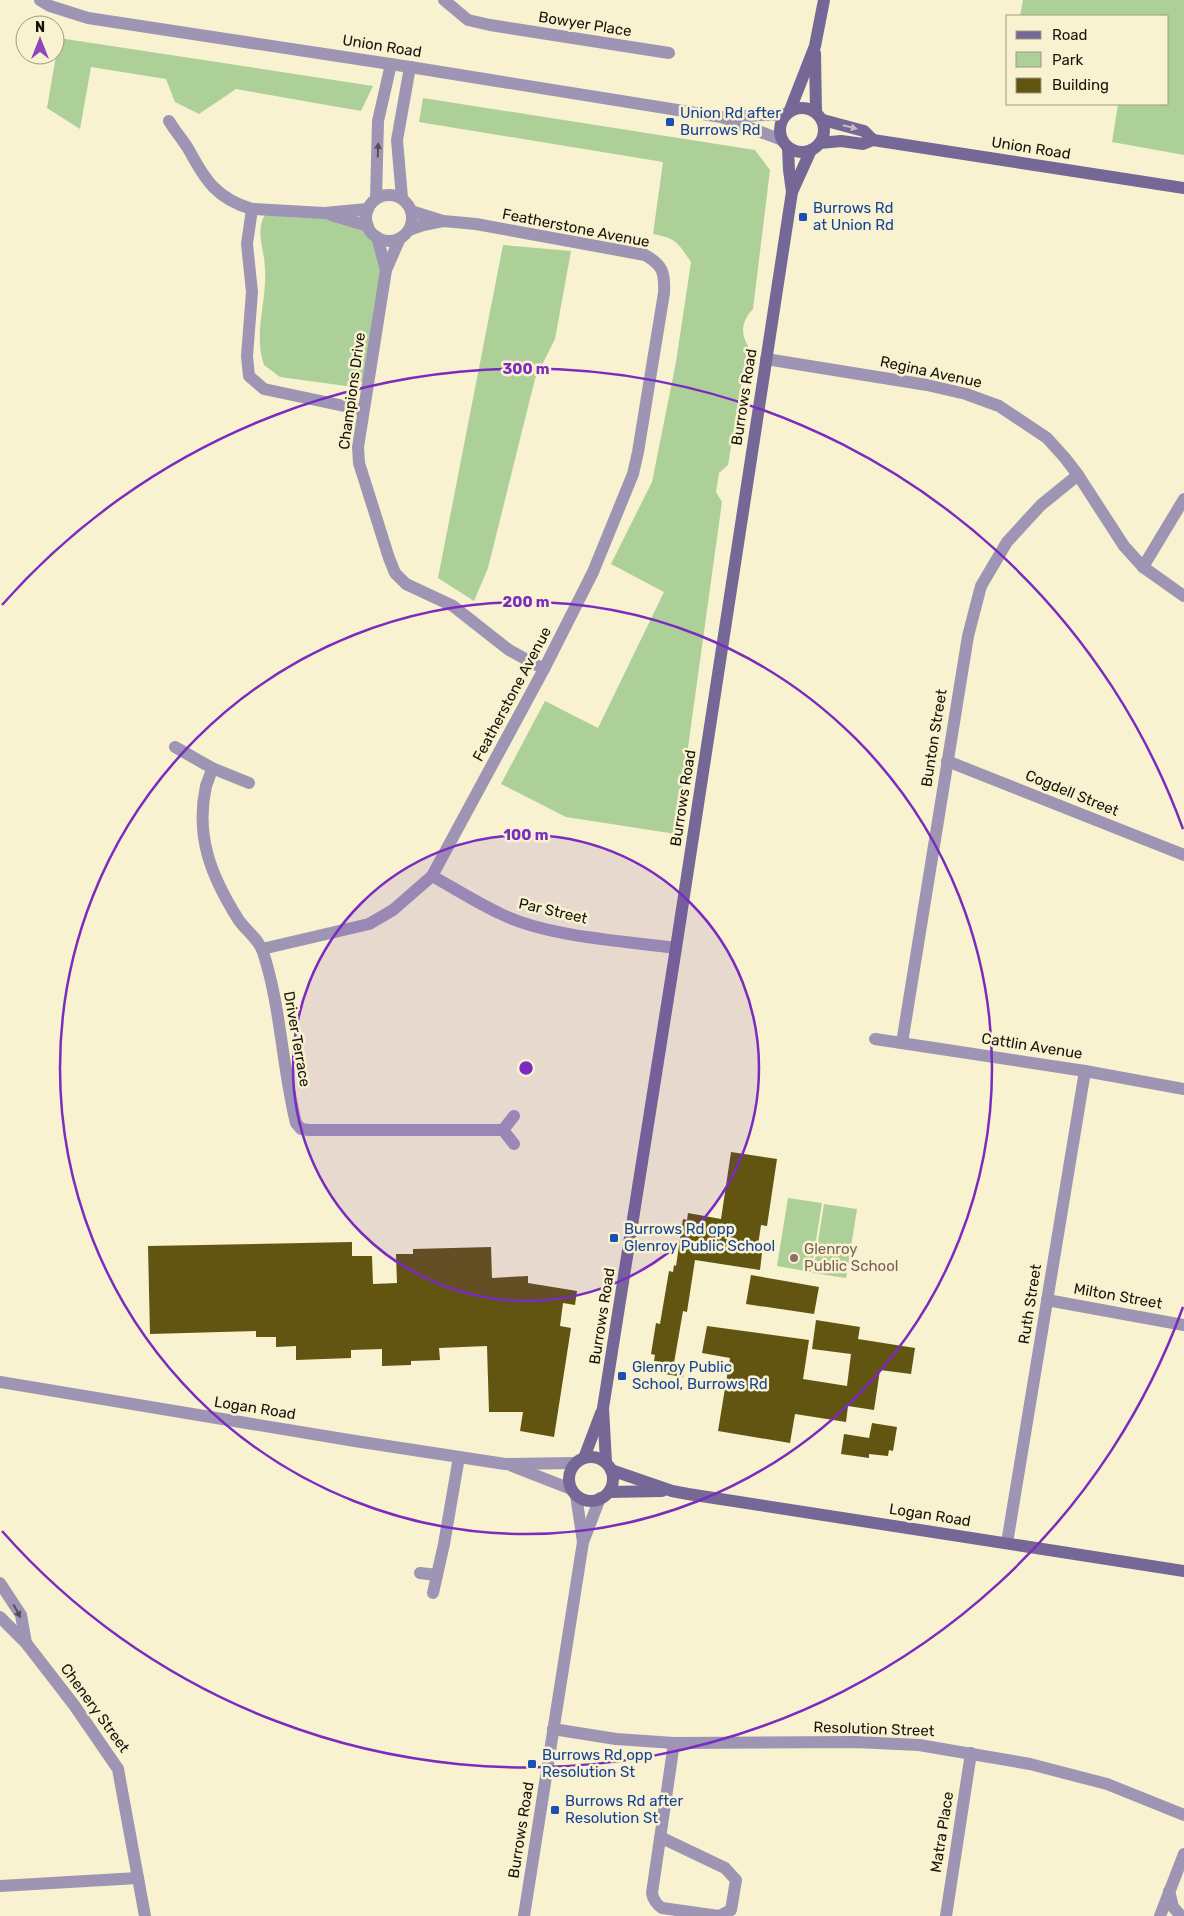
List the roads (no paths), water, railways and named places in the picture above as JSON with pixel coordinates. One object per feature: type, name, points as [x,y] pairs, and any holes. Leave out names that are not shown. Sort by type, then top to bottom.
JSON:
[{"type":"main road","points":[[815,46],[820,116],[825,130],[816,147],[799,152],[785,144],[780,126],[788,112],[815,46],[824,0]]},
{"type":"main road","points":[[788,112],[804,107],[820,116]]},
{"type":"main road","name":"Union Road","points":[[820,116],[864,131],[873,140]]},
{"type":"main road","name":"Union Road","points":[[816,147],[841,141],[863,144],[873,140],[1184,188]]},
{"type":"main road","name":"Burrows Road","points":[[609,1466],[603,1408],[792,192],[785,144]]},
{"type":"main road","name":"Burrows Road","points":[[792,192],[816,147]]},
{"type":"main road","name":"Burrows Road","points":[[579,1460],[603,1408]]},
{"type":"main road","points":[[596,1457],[609,1466],[613,1481],[605,1495],[588,1500],[574,1492],[569,1476],[579,1460],[596,1457]]},
{"type":"main road","name":"Logan Road","points":[[609,1466],[672,1491]]},
{"type":"main road","name":"Logan Road","points":[[605,1495],[672,1491],[1184,1571]]},
{"type":"street","name":"Union Road","points":[[40,0],[63,11],[88,18],[721,117],[788,112]]},
{"type":"street","name":"Bowyer Place","points":[[444,0],[468,20],[669,53]]},
{"type":"street","points":[[324,213],[372,204],[389,195],[402,198],[408,204],[411,211],[412,224],[405,234],[384,240],[377,237],[368,226],[367,221],[372,204],[378,121],[391,64]]},
{"type":"street","points":[[402,198],[397,140],[410,67]]},
{"type":"street","name":"Union Road","points":[[721,117],[785,144]]},
{"type":"street","points":[[169,121],[188,149],[203,177],[216,191],[241,206],[252,209],[324,213],[368,226]]},
{"type":"street","points":[[252,209],[247,244],[252,292],[247,356],[249,376],[264,389],[363,410]]},
{"type":"street","name":"Featherstone Avenue","points":[[262,949],[369,924],[393,910],[432,876],[544,669],[592,572],[633,474],[638,452],[665,276],[655,261],[645,255],[476,224],[443,221],[411,211]]},
{"type":"street","name":"Featherstone Avenue","points":[[405,234],[423,225],[443,221]]},
{"type":"street","name":"Champions Drive","points":[[405,234],[386,270],[363,410],[358,446],[359,463],[395,573],[406,584],[453,606],[509,650],[544,669]]},
{"type":"street","name":"Champions Drive","points":[[377,237],[386,270]]},
{"type":"street","name":"Regina Avenue","points":[[766,359],[928,385],[966,394],[1000,406],[1047,438],[1078,475],[1119,538],[1143,567],[1184,596]]},
{"type":"street","name":"Bunton Street","points":[[902,1043],[968,636],[981,586],[1007,542],[1041,505],[1078,475]]},
{"type":"street","points":[[1143,567],[1184,499]]},
{"type":"street","points":[[176,747],[212,768],[249,783]]},
{"type":"street","name":"Cogdell Street","points":[[947,761],[1184,855]]},
{"type":"street","name":"Driver Terrace","points":[[212,768],[206,784],[202,811],[203,839],[210,866],[222,892],[239,920],[262,949],[277,1012],[296,1123],[301,1129],[503,1130]]},
{"type":"street","name":"Par Street","points":[[432,876],[500,914],[534,926],[569,934],[676,948]]},
{"type":"street","name":"Cattlin Avenue","points":[[875,1039],[1085,1071],[1184,1089]]},
{"type":"street","name":"Ruth Street","points":[[1007,1543],[1085,1071]]},
{"type":"street","points":[[514,1116],[503,1130],[514,1144]]},
{"type":"street","name":"Milton Street","points":[[1047,1300],[1184,1325]]},
{"type":"street","name":"Logan Road","points":[[0,1382],[505,1464],[579,1460]]},
{"type":"street","points":[[433,1592],[444,1544],[459,1457]]},
{"type":"street","name":"Logan Road","points":[[505,1464],[574,1492]]},
{"type":"street","name":"Burrows Road","points":[[574,1492],[583,1542]]},
{"type":"street","name":"Burrows Road","points":[[524,1916],[583,1542],[605,1495]]},
{"type":"street","points":[[420,1573],[437,1575]]},
{"type":"street","name":"Chenery Street","points":[[0,1583],[21,1615],[26,1643]]},
{"type":"street","name":"Chenery Street","points":[[0,1617],[26,1643],[74,1705],[118,1768],[145,1916]]},
{"type":"street","name":"Resolution Street","points":[[553,1729],[616,1739],[674,1743],[856,1742],[919,1745],[1030,1764],[1107,1784],[1184,1815]]},
{"type":"street","points":[[660,1837],[725,1868],[732,1874],[736,1880],[732,1910],[720,1916],[662,1908],[656,1905],[652,1893],[660,1837],[674,1743]]},
{"type":"street","name":"Matra Place","points":[[946,1916],[971,1753]]},
{"type":"street","points":[[1160,1916],[1184,1854]]},
{"type":"street","points":[[0,1886],[138,1878]]},
{"type":"street","points":[[1169,1890],[1173,1907],[1181,1916]]},
{"type":"place","name":"Union Rd after Burrows Rd","points":[[670,122]]},
{"type":"place","name":"Burrows Rd at Union Rd","points":[[803,217]]},
{"type":"place","name":"Burrows Rd opp Glenroy Public School","points":[[614,1238]]},
{"type":"place","name":"Glenroy Public School","points":[[794,1258]]},
{"type":"place","name":"Glenroy Public School, Burrows Rd","points":[[622,1376]]},
{"type":"place","name":"Burrows Rd opp Resolution St","points":[[532,1764]]},
{"type":"place","name":"Burrows Rd after Resolution St","points":[[555,1810]]}]
